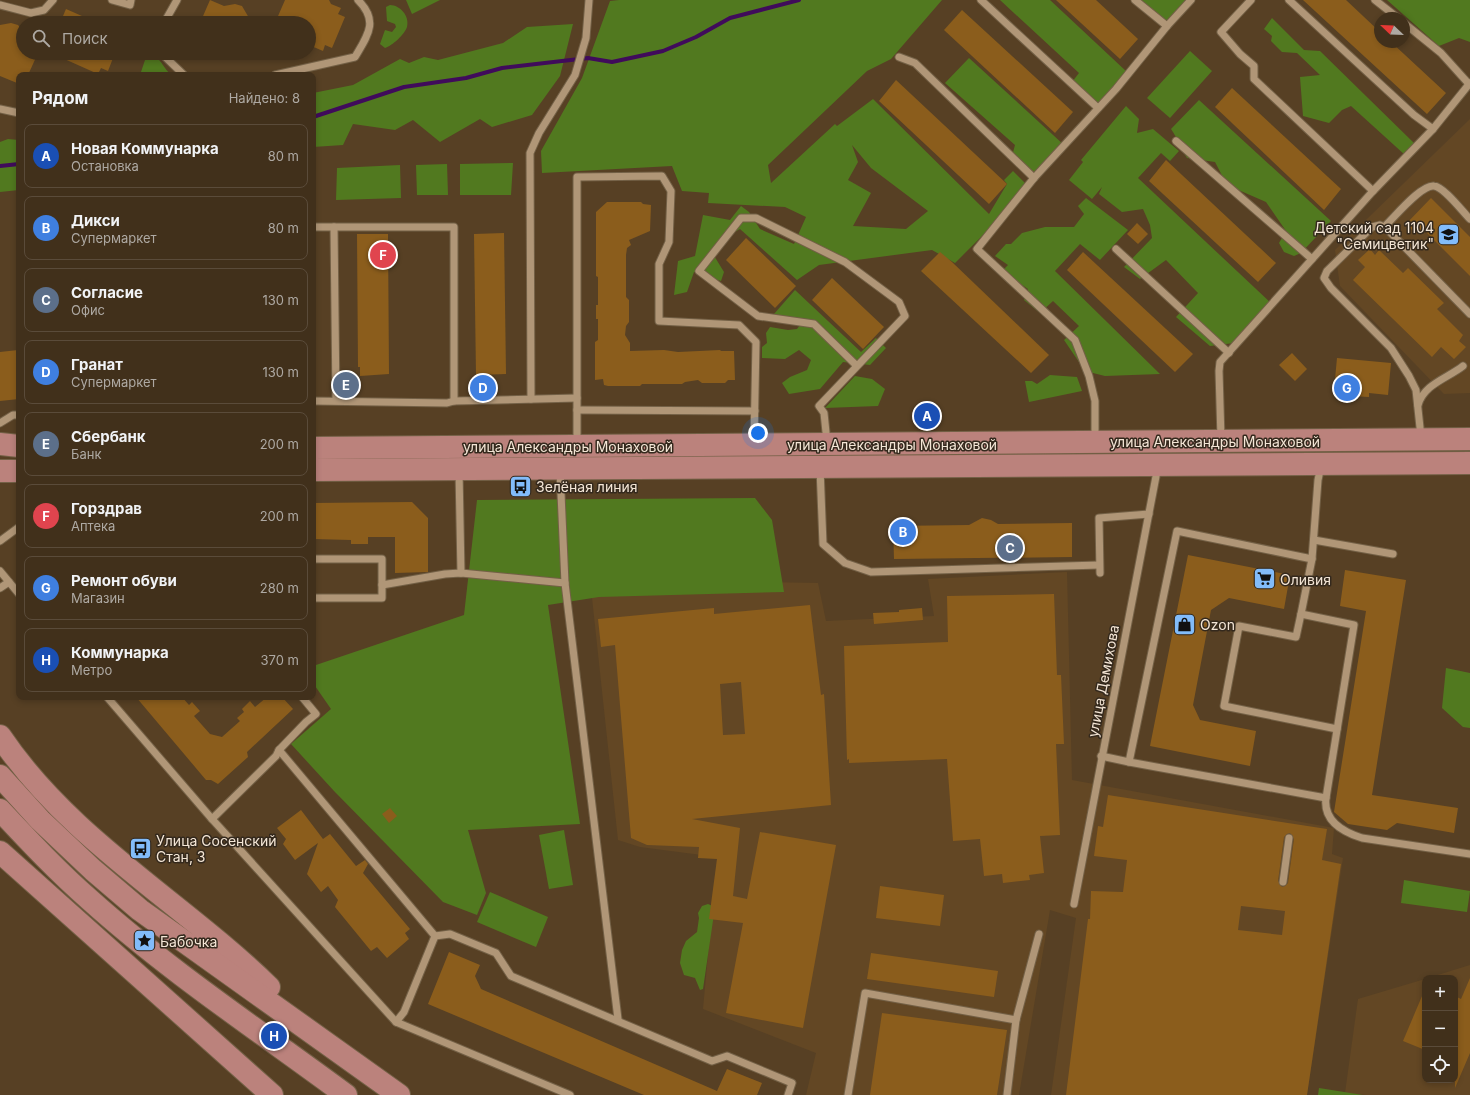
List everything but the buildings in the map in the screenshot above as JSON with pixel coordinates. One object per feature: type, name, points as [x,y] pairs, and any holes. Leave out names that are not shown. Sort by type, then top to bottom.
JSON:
[{"type":"main road","name":"улица Александры Монаховой","points":[[316,470],[577,446],[1470,439]]},
{"type":"main road","points":[[0,444],[16,446]]},
{"type":"main road","name":"улица Александры Монаховой","points":[[316,448],[458,458],[560,468],[1470,463]]},
{"type":"main road","points":[[0,471],[16,471]]},
{"type":"main road","points":[[0,736],[65,813],[101,846],[240,961],[326,1042]]},
{"type":"main road","points":[[0,776],[40,820],[93,870],[140,910],[399,1095]]},
{"type":"main road","points":[[0,810],[89,900],[138,941],[346,1095]]},
{"type":"main road","points":[[0,852],[272,1095]]},
{"type":"street","points":[[0,5],[31,13],[44,10],[53,0]]},
{"type":"street","points":[[112,0],[130,5],[131,0]]},
{"type":"street","points":[[168,16],[177,0]]},
{"type":"street","points":[[288,72],[355,57],[367,36],[370,20],[366,8],[358,0]]},
{"type":"street","points":[[531,399],[530,153],[539,133],[575,75],[586,38],[589,0]]},
{"type":"street","points":[[982,0],[1098,108]]},
{"type":"street","points":[[1135,0],[1167,26]]},
{"type":"street","points":[[1095,442],[1094,401],[1089,376],[1075,340],[977,249],[1034,178],[1098,108],[1167,26],[1191,0]]},
{"type":"street","points":[[1251,0],[1221,32],[1240,54],[1254,66],[1254,79],[1373,191]]},
{"type":"street","points":[[1289,0],[1414,115],[1433,128]]},
{"type":"street","points":[[1375,0],[1390,12]]},
{"type":"street","points":[[1221,441],[1220,362],[1373,191],[1433,128],[1469,83],[1442,53],[1410,28]]},
{"type":"street","points":[[899,57],[915,63],[1034,178]]},
{"type":"street","points":[[168,60],[181,72]]},
{"type":"street","points":[[0,108],[16,112]]},
{"type":"street","points":[[1176,141],[1312,259]]},
{"type":"street","points":[[577,446],[577,177],[662,176],[671,191],[669,242],[659,264],[659,321],[739,325],[756,342],[754,445]]},
{"type":"street","points":[[1384,227],[1418,193],[1429,186],[1434,186],[1441,189],[1470,219]]},
{"type":"street","points":[[827,444],[824,413],[819,406],[905,316],[899,302],[845,262],[756,218],[741,218],[699,271],[758,316],[814,324],[857,366]]},
{"type":"street","points":[[1422,439],[1416,390],[1410,376],[1391,348],[1331,288],[1324,278],[1327,271],[1372,227],[1380,225],[1384,227],[1470,314]]},
{"type":"street","points":[[316,227],[454,227],[454,401]]},
{"type":"street","points":[[334,227],[336,400]]},
{"type":"street","points":[[1116,249],[1229,353]]},
{"type":"street","points":[[1418,405],[1420,399],[1426,391],[1463,366]]},
{"type":"street","points":[[316,401],[447,403],[454,401],[576,398]]},
{"type":"street","points":[[577,410],[755,411]]},
{"type":"street","points":[[0,423],[13,415],[16,415]]},
{"type":"street","points":[[458,458],[461,573]]},
{"type":"street","points":[[1322,463],[1318,480],[1312,559],[1296,637],[1240,626],[1224,706],[1337,729]]},
{"type":"street","name":"улица Демихова","points":[[1074,904],[1101,756],[1158,464]]},
{"type":"street","points":[[820,466],[823,544],[845,564],[871,572],[1100,565]]},
{"type":"street","points":[[560,468],[565,583],[618,1019]]},
{"type":"street","points":[[1100,573],[1099,518],[1148,514]]},
{"type":"street","points":[[0,541],[16,529]]},
{"type":"street","points":[[1128,762],[1177,531],[1312,559]]},
{"type":"street","points":[[1314,540],[1393,554]]},
{"type":"street","points":[[316,559],[382,558],[382,598],[316,598]]},
{"type":"street","points":[[0,571],[16,590]]},
{"type":"street","points":[[382,585],[445,574],[461,573],[565,583]]},
{"type":"street","points":[[0,588],[9,582]]},
{"type":"street","points":[[1301,614],[1354,625],[1326,798],[1326,810],[1330,818],[1346,833],[1362,838],[1470,854]]},
{"type":"street","points":[[110,700],[212,819],[396,1022],[570,1095]]},
{"type":"street","points":[[212,819],[276,756],[279,750],[306,722],[316,714],[304,700]]},
{"type":"street","points":[[279,750],[435,936]]},
{"type":"street","points":[[1101,756],[1326,798]]},
{"type":"street","points":[[1283,882],[1289,838]]},
{"type":"street","points":[[435,936],[450,934],[496,953],[512,976],[618,1019],[712,1061],[727,1056],[792,1083],[788,1095]]},
{"type":"street","points":[[1007,1095],[1016,1020],[1039,934]]},
{"type":"street","points":[[396,1022],[404,1012],[435,936]]},
{"type":"street","points":[[848,1095],[865,993],[1016,1020]]},
{"type":"shaded area","points":[[1470,119],[1470,393],[1444,394],[1340,286],[1335,250]]},
{"type":"shaded area","points":[[1067,572],[1072,780],[1334,828],[1332,854],[1343,858],[1307,1095],[1051,1095],[1076,918],[1050,910],[1019,1095],[806,1095],[816,1053],[703,1009],[717,857],[640,847],[618,840],[590,579],[818,583],[826,621],[934,616],[928,579]]},
{"type":"shaded area","points":[[1470,965],[1470,1095],[1366,1095],[1345,1093],[1358,999],[1422,980],[1422,1083],[1458,1083],[1458,975],[1438,975]]},
{"type":"green space","points":[[406,0],[440,0],[412,14]]},
{"type":"green space","points":[[942,0],[891,59],[867,71],[768,165],[771,183],[835,124],[837,126],[873,99],[989,214],[1007,184],[1004,180],[1013,171],[1030,188],[955,263],[932,250],[819,265],[797,280],[740,229],[713,254],[724,272],[721,281],[694,272],[687,292],[674,295],[678,261],[695,256],[703,215],[730,220],[741,206],[749,212],[760,229],[794,244],[806,217],[785,207],[708,203],[709,193],[682,191],[672,166],[542,173],[541,151],[582,78],[610,1]],"holes":[[[852,145],[871,168],[928,211],[906,229],[853,226],[871,193],[848,180],[858,162]]]},
{"type":"green space","points":[[1000,0],[1050,0],[1127,72],[1098,103],[1072,82],[1079,73]]},
{"type":"green space","points":[[1133,0],[1184,0],[1190,3],[1167,28],[1137,6]]},
{"type":"green space","points":[[1387,0],[1470,0],[1470,42],[1459,38],[1439,46],[1410,20],[1410,12],[1401,12]]},
{"type":"green space","points":[[394,5],[401,9],[406,15],[408,23],[406,30],[401,36],[385,48],[380,44],[385,30],[392,32],[396,27],[395,24],[387,21],[386,7]]},
{"type":"green space","points":[[1272,18],[1304,50],[1320,51],[1415,144],[1405,155],[1351,106],[1342,110],[1329,123],[1303,116],[1300,77],[1320,75],[1297,53],[1282,52],[1271,41],[1272,36],[1264,29]]},
{"type":"green space","points":[[573,24],[560,76],[532,115],[492,127],[480,119],[440,142],[413,120],[395,130],[353,124],[343,145],[316,147],[316,92],[353,85],[400,59],[409,63],[424,57],[438,60],[503,43],[527,27]]},
{"type":"green space","points":[[1190,51],[1212,71],[1170,118],[1147,98]]},
{"type":"green space","points":[[969,58],[1064,145],[1036,174],[1012,156],[1015,145],[945,83]]},
{"type":"green space","points":[[145,60],[159,60],[169,72],[141,72]]},
{"type":"green space","points":[[1199,100],[1331,221],[1301,253],[1294,256],[1284,252],[1279,243],[1286,231],[1266,202],[1227,185],[1215,162],[1187,158],[1171,129]]},
{"type":"green space","points":[[1126,106],[1139,119],[1137,133],[1153,129],[1179,151],[1170,161],[1161,153],[1138,178],[1273,305],[1234,343],[1210,346],[1176,317],[1198,293],[1166,260],[1140,279],[1124,267],[1152,238],[1150,225],[1143,209],[1122,212],[1099,194],[1102,187],[1092,199],[1069,180],[1083,162],[1081,160]]},
{"type":"green space","points":[[8,139],[16,140],[16,190],[0,192],[0,142]]},
{"type":"green space","points":[[513,163],[511,195],[460,195],[460,164]]},
{"type":"green space","points":[[447,164],[448,195],[417,195],[416,165]]},
{"type":"green space","points":[[400,165],[401,198],[336,200],[337,168]]},
{"type":"green space","points":[[1086,198],[1128,230],[1100,260],[1080,244],[1055,271],[1160,374],[1105,376],[1085,371],[1064,340],[1079,326],[1053,301],[1040,313],[1024,300],[1028,289],[1002,271],[1008,265],[995,256],[1006,244],[1011,244],[1022,233],[1045,227],[1074,227],[1084,214],[1078,206]]},
{"type":"green space","points":[[795,290],[861,352],[876,338],[886,348],[870,365],[843,362],[820,389],[789,394],[782,383],[790,377],[807,370],[811,360],[799,350],[785,359],[762,358],[762,347],[767,343],[766,333],[770,327],[788,330],[797,329],[800,325],[777,318],[774,314]]},
{"type":"green space","points":[[1050,375],[1077,377],[1082,391],[1029,402],[1025,381],[1032,381],[1037,384]]},
{"type":"green space","points":[[855,376],[872,379],[885,389],[878,406],[825,408]]},
{"type":"green space","points":[[755,498],[772,520],[784,592],[599,597],[548,605],[580,824],[468,830],[486,893],[477,915],[443,902],[334,791],[291,744],[331,709],[316,687],[316,665],[464,615],[477,500]]},
{"type":"green space","points":[[1446,668],[1470,673],[1470,728],[1463,727],[1442,708]]},
{"type":"green space","points":[[564,830],[573,885],[549,889],[539,835]]},
{"type":"green space","points":[[1404,880],[1470,891],[1467,912],[1401,903]]},
{"type":"green space","points":[[490,892],[548,917],[536,947],[477,922]]},
{"type":"green space","points":[[708,904],[715,907],[703,989],[700,990],[695,978],[684,975],[680,963],[682,950],[686,941],[697,932],[699,918],[698,913],[702,906]]},
{"type":"green space","points":[[1319,1088],[1363,1095],[1318,1095]]},
{"type":"waterway","points":[[316,116],[404,87],[466,78],[502,68],[588,58],[612,62],[663,51],[696,37],[730,18],[799,0]]},
{"type":"waterway","points":[[0,166],[16,164]]},
{"type":"place","name":"Детский сад 1104 \"Семицветик\"","points":[[1449,235]]},
{"type":"place","name":"Горздрав","points":[[383,255]]},
{"type":"place","name":"Сбербанк","points":[[346,385]]},
{"type":"place","name":"Гранат","points":[[483,388]]},
{"type":"place","name":"Ремонт обуви","points":[[1347,388]]},
{"type":"place","name":"Новая Коммунарка","points":[[927,416]]},
{"type":"place","name":"Зелёная линия","points":[[520,486]]},
{"type":"place","name":"Дикси","points":[[903,532]]},
{"type":"place","name":"Согласие","points":[[1010,548]]},
{"type":"place","name":"Оливия","points":[[1265,579]]},
{"type":"place","name":"Ozon","points":[[1185,624]]},
{"type":"place","name":"Улица Сосенский Стан, 3","points":[[140,848]]},
{"type":"place","name":"Бабочка","points":[[144,941]]},
{"type":"place","name":"Коммунарка","points":[[274,1036]]}]
